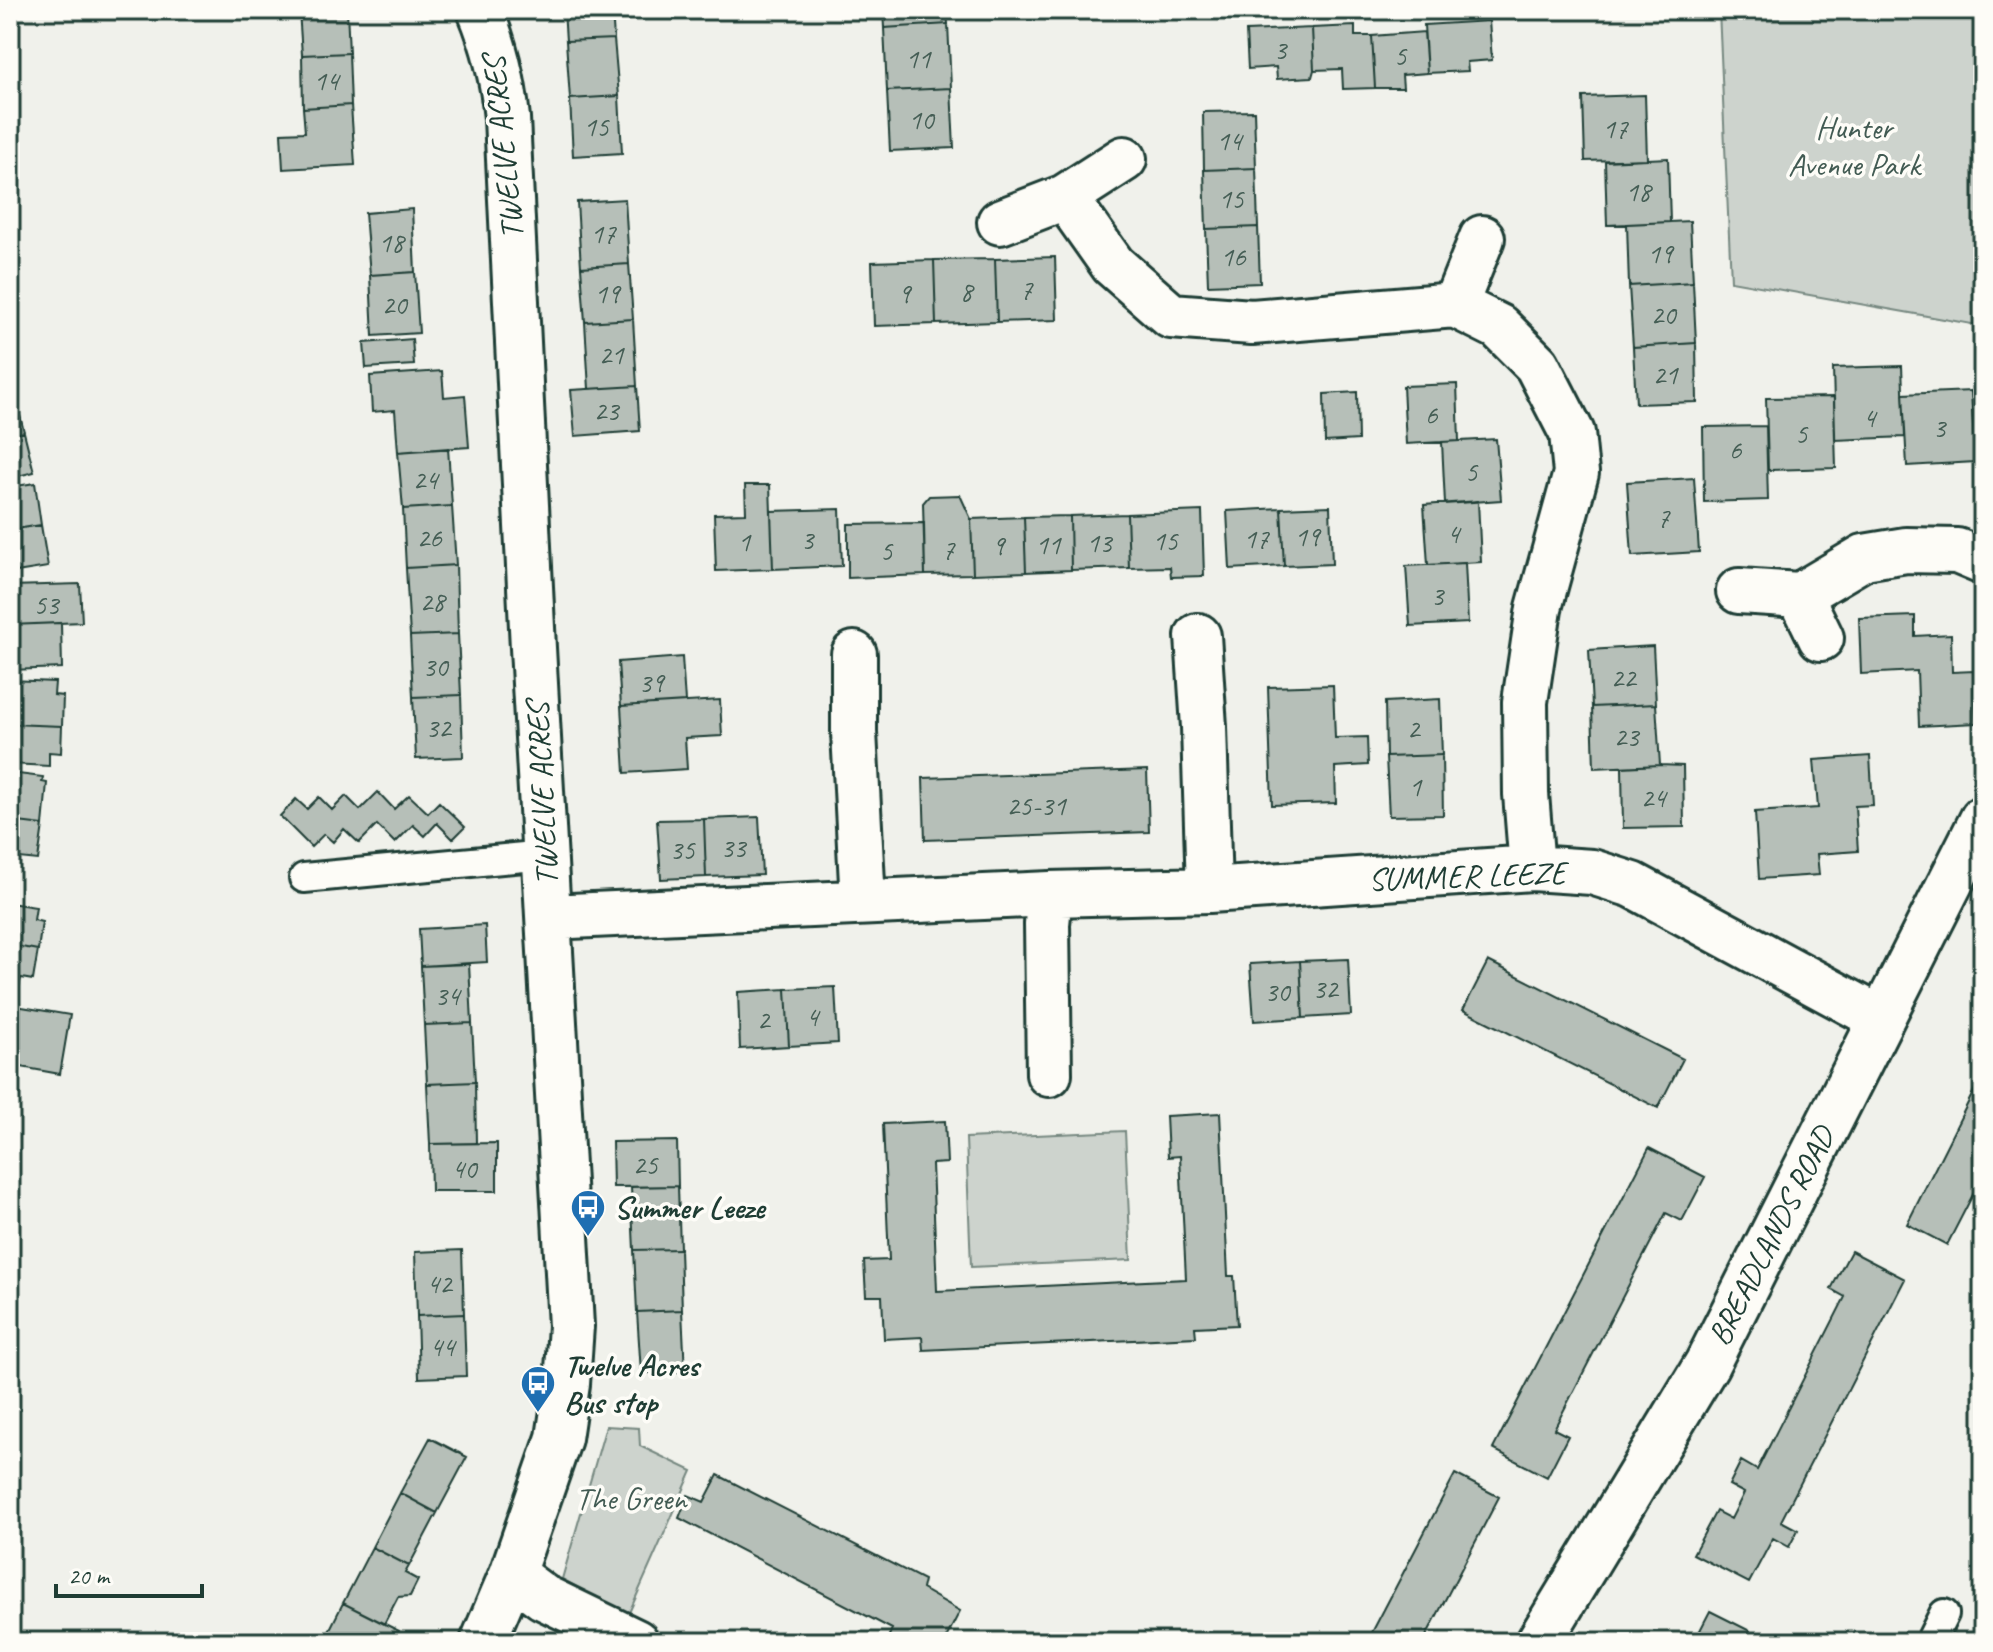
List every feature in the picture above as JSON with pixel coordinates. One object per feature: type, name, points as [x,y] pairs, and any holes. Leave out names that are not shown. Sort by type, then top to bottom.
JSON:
[{"type":"street","name":"TWELVE ACRES","points":[[480,10],[493,40],[507,118],[571,1326],[559,1438],[512,1574],[483,1642]]},
{"type":"street","points":[[1000,222],[1065,197],[1124,159]]},
{"type":"street","points":[[1065,197],[1113,265],[1171,316],[1252,322],[1455,305],[1499,327],[1537,365],[1572,433],[1576,473],[1539,608],[1525,702],[1526,794],[1532,868]]},
{"type":"street","points":[[1455,305],[1482,238]]},
{"type":"street","points":[[1739,591],[1800,595],[1864,557],[1906,550],[1957,551],[1983,562]]},
{"type":"street","points":[[1800,595],[1821,638]]},
{"type":"street","points":[[1198,636],[1209,890]]},
{"type":"street","points":[[854,654],[854,732],[863,902]]},
{"type":"street","name":"BREADLANDS ROAD","points":[[1539,1642],[1707,1364],[1983,818]]},
{"type":"street","name":"SUMMER LEEZE","points":[[549,917],[1050,894],[1209,890],[1532,868],[1592,872],[1633,885],[1881,1019]]},
{"type":"street","points":[[1049,1074],[1047,924],[1050,894]]},
{"type":"street","points":[[512,1574],[543,1597],[636,1642]]},
{"type":"lane","points":[[304,878],[545,855]]},
{"type":"lane","points":[[1930,1642],[1944,1614]]},
{"type":"green space","name":"Hunter Avenue Park","points":[[1719,10],[1983,10],[1983,326],[1731,281]]},
{"type":"green space","points":[[1125,1131],[1131,1260],[971,1267],[966,1138]]},
{"type":"green space","name":"The Green","points":[[606,1426],[639,1428],[640,1446],[692,1471],[628,1615],[562,1579]]},
{"type":"building","points":[[299,10],[347,10],[349,53],[302,55]]},
{"type":"building","points":[[564,10],[612,10],[614,39],[566,41]]},
{"type":"building","points":[[883,10],[947,10],[948,24],[884,28]]},
{"type":"building","points":[[1187,10],[1240,10],[1240,11],[1188,15]]},
{"type":"building","points":[[1489,21],[1492,60],[1467,62],[1468,71],[1427,73],[1424,25]]},
{"type":"building","points":[[948,24],[951,88],[887,91],[884,28]]},
{"type":"building","points":[[1355,26],[1355,36],[1372,36],[1375,88],[1343,89],[1342,69],[1314,70],[1312,28]]},
{"type":"building","points":[[1312,28],[1312,77],[1277,79],[1276,67],[1248,69],[1246,31]]},
{"type":"building","points":[[1424,32],[1427,73],[1402,75],[1403,88],[1375,88],[1372,36]]},
{"type":"building","points":[[614,39],[619,96],[570,99],[566,41]]},
{"type":"building","points":[[349,53],[351,105],[303,108],[302,55]]},
{"type":"building","points":[[951,88],[954,148],[890,151],[887,91]]},
{"type":"building","points":[[1645,95],[1647,159],[1585,161],[1583,97]]},
{"type":"building","points":[[619,96],[622,153],[573,156],[570,99]]},
{"type":"building","points":[[351,105],[355,165],[283,169],[281,133],[305,132],[303,108]]},
{"type":"building","points":[[1254,111],[1256,168],[1204,170],[1203,112]]},
{"type":"building","points":[[1668,158],[1670,222],[1607,225],[1605,161]]},
{"type":"building","points":[[1256,168],[1258,227],[1206,229],[1204,170]]},
{"type":"building","points":[[625,199],[629,264],[581,267],[577,202]]},
{"type":"building","points":[[412,209],[415,272],[370,275],[365,213]]},
{"type":"building","points":[[1690,221],[1693,282],[1629,286],[1627,224]]},
{"type":"building","points":[[1258,227],[1260,283],[1208,285],[1206,229]]},
{"type":"building","points":[[1055,257],[1057,320],[997,322],[995,259]]},
{"type":"building","points":[[995,259],[997,322],[936,324],[934,260]]},
{"type":"building","points":[[934,260],[936,324],[874,326],[872,262]]},
{"type":"building","points":[[629,264],[633,319],[585,322],[581,267]]},
{"type":"building","points":[[415,272],[419,333],[373,336],[370,275]]},
{"type":"building","points":[[1693,282],[1696,343],[1633,347],[1629,286]]},
{"type":"building","points":[[633,319],[637,386],[589,389],[585,322]]},
{"type":"building","points":[[412,339],[414,365],[366,368],[364,343]]},
{"type":"building","points":[[1696,343],[1697,402],[1636,404],[1633,347]]},
{"type":"building","points":[[1902,366],[1905,437],[1835,440],[1833,368]]},
{"type":"building","points":[[442,371],[444,397],[465,395],[469,447],[398,452],[395,410],[372,412],[370,376]]},
{"type":"building","points":[[1457,384],[1459,441],[1406,444],[1403,386]]},
{"type":"building","points":[[637,386],[640,431],[575,436],[571,390]]},
{"type":"building","points":[[14,390],[24,432],[10,435],[10,391]]},
{"type":"building","points":[[1971,391],[1975,462],[1907,466],[1903,394]]},
{"type":"building","points":[[1357,392],[1358,440],[1325,442],[1324,394]]},
{"type":"building","points":[[1834,397],[1836,468],[1768,470],[1766,398]]},
{"type":"building","points":[[1983,416],[1983,488],[1977,489],[1973,417]]},
{"type":"building","points":[[1766,426],[1768,500],[1704,502],[1703,427]]},
{"type":"building","points":[[24,432],[34,472],[10,478],[10,435]]},
{"type":"building","points":[[1496,439],[1501,500],[1445,504],[1442,442]]},
{"type":"building","points":[[448,448],[452,506],[403,509],[398,452]]},
{"type":"building","points":[[1694,478],[1699,552],[1632,556],[1627,482]]},
{"type":"building","points":[[35,483],[41,525],[10,530],[10,487]]},
{"type":"building","points":[[745,485],[770,485],[773,569],[716,571],[714,514],[746,513]]},
{"type":"building","points":[[960,495],[971,519],[973,574],[925,575],[923,503],[929,496]]},
{"type":"building","points":[[1478,501],[1481,562],[1428,565],[1424,505]]},
{"type":"building","points":[[452,506],[456,565],[406,568],[403,509]]},
{"type":"building","points":[[1330,506],[1332,564],[1284,566],[1281,508]]},
{"type":"building","points":[[1281,508],[1284,566],[1230,569],[1227,511]]},
{"type":"building","points":[[840,509],[842,566],[773,569],[771,511]]},
{"type":"building","points":[[1202,511],[1204,576],[1171,577],[1170,567],[1129,568],[1127,514]]},
{"type":"building","points":[[1127,514],[1129,568],[1071,570],[1070,516]]},
{"type":"building","points":[[1070,516],[1071,570],[1026,572],[1024,517]]},
{"type":"building","points":[[1024,517],[1026,572],[973,574],[971,519]]},
{"type":"building","points":[[924,523],[925,575],[848,578],[848,524]]},
{"type":"building","points":[[41,525],[48,567],[10,573],[10,530]]},
{"type":"building","points":[[1465,563],[1468,623],[1410,626],[1406,566]]},
{"type":"building","points":[[456,565],[458,634],[410,636],[406,568]]},
{"type":"building","points":[[80,584],[82,622],[10,625],[10,586]]},
{"type":"building","points":[[1915,616],[1915,636],[1951,634],[1952,672],[1974,671],[1976,723],[1919,726],[1917,671],[1861,674],[1859,618]]},
{"type":"building","points":[[61,623],[62,668],[10,670],[10,625]]},
{"type":"building","points":[[458,634],[461,695],[413,697],[410,636]]},
{"type":"building","points":[[1653,646],[1656,704],[1592,707],[1589,650]]},
{"type":"building","points":[[682,657],[685,702],[621,706],[618,662]]},
{"type":"building","points":[[10,680],[55,682],[54,695],[63,696],[62,726],[10,724]]},
{"type":"building","points":[[1333,685],[1335,738],[1367,737],[1368,765],[1335,767],[1336,803],[1272,805],[1268,687]]},
{"type":"building","points":[[461,695],[463,757],[416,759],[413,697]]},
{"type":"building","points":[[1440,699],[1442,755],[1386,757],[1385,702]]},
{"type":"building","points":[[720,700],[722,736],[685,738],[687,769],[625,773],[621,706]]},
{"type":"building","points":[[1656,704],[1660,765],[1594,768],[1592,707]]},
{"type":"building","points":[[10,724],[62,726],[61,753],[49,752],[49,766],[10,764]]},
{"type":"building","points":[[1442,755],[1443,815],[1389,816],[1386,757]]},
{"type":"building","points":[[1870,756],[1873,805],[1855,806],[1858,851],[1817,854],[1819,875],[1759,879],[1755,812],[1818,808],[1814,760]]},
{"type":"building","points":[[1683,766],[1684,827],[1623,828],[1622,767]]},
{"type":"building","points":[[1147,770],[1149,832],[925,840],[923,778]]},
{"type":"building","points":[[10,773],[43,777],[42,782],[47,783],[43,825],[10,821]]},
{"type":"building","points":[[378,792],[394,809],[409,795],[428,813],[439,802],[465,827],[453,839],[437,823],[425,836],[413,825],[395,843],[377,825],[359,843],[344,829],[333,842],[324,834],[311,847],[280,816],[296,799],[307,809],[319,797],[332,810],[346,796],[360,810]]},
{"type":"building","points":[[759,817],[762,875],[706,877],[704,819]]},
{"type":"building","points":[[704,819],[706,877],[661,879],[657,820]]},
{"type":"building","points":[[10,821],[43,825],[38,860],[10,857]]},
{"type":"building","points":[[10,903],[36,907],[34,920],[42,922],[38,950],[10,945]]},
{"type":"building","points":[[485,925],[487,962],[421,966],[419,929]]},
{"type":"building","points":[[10,945],[38,950],[33,980],[21,978],[19,987],[10,986]]},
{"type":"building","points":[[1348,959],[1351,1015],[1303,1018],[1300,961]]},
{"type":"building","points":[[1300,961],[1303,1018],[1254,1021],[1250,964]]},
{"type":"building","points":[[1488,961],[1683,1059],[1658,1108],[1463,1010]]},
{"type":"building","points":[[469,964],[472,1023],[424,1025],[421,966]]},
{"type":"building","points":[[835,987],[838,1043],[789,1046],[786,989]]},
{"type":"building","points":[[786,989],[789,1046],[740,1049],[738,992]]},
{"type":"building","points":[[10,1005],[70,1015],[60,1074],[10,1065]]},
{"type":"building","points":[[472,1023],[475,1082],[427,1084],[424,1025]]},
{"type":"building","points":[[1983,1073],[1983,1175],[1947,1245],[1907,1224]]},
{"type":"building","points":[[475,1082],[476,1143],[430,1144],[427,1084]]},
{"type":"building","points":[[1220,1113],[1228,1276],[1234,1276],[1237,1325],[1195,1327],[1196,1337],[923,1350],[922,1337],[884,1339],[882,1296],[866,1296],[864,1261],[889,1260],[883,1124],[945,1121],[947,1163],[932,1164],[937,1291],[1186,1279],[1180,1156],[1168,1157],[1166,1116]]},
{"type":"building","points":[[677,1141],[678,1186],[613,1187],[612,1142]]},
{"type":"building","points":[[497,1143],[497,1191],[431,1191],[430,1144]]},
{"type":"building","points":[[1649,1148],[1705,1177],[1682,1221],[1666,1213],[1554,1429],[1568,1436],[1547,1477],[1493,1449]]},
{"type":"building","points":[[678,1186],[680,1249],[634,1250],[631,1187]]},
{"type":"building","points":[[680,1249],[682,1310],[637,1312],[634,1250]]},
{"type":"building","points":[[462,1250],[464,1314],[417,1316],[415,1252]]},
{"type":"building","points":[[1851,1251],[1905,1279],[1781,1521],[1798,1530],[1789,1547],[1773,1538],[1749,1583],[1693,1554],[1716,1511],[1731,1519],[1744,1493],[1729,1485],[1741,1461],[1757,1470],[1845,1297],[1831,1289]]},
{"type":"building","points":[[682,1310],[685,1372],[641,1373],[637,1312]]},
{"type":"building","points":[[464,1314],[466,1376],[419,1378],[417,1316]]},
{"type":"building","points":[[430,1438],[467,1457],[437,1513],[400,1493]]},
{"type":"building","points":[[1455,1474],[1499,1497],[1423,1642],[1367,1642]]},
{"type":"building","points":[[718,1475],[924,1580],[922,1589],[960,1611],[944,1642],[886,1642],[892,1629],[679,1518],[688,1495],[704,1502]]},
{"type":"building","points":[[400,1493],[437,1513],[409,1566],[372,1547]]},
{"type":"building","points":[[372,1547],[409,1566],[405,1573],[418,1580],[410,1596],[398,1597],[384,1624],[343,1603]]},
{"type":"building","points":[[343,1603],[399,1631],[393,1642],[324,1641]]},
{"type":"building","points":[[1710,1611],[1750,1631],[1745,1642],[1694,1642]]},
{"type":"place","name":"Summer Leeze","points":[[588,1238]]},
{"type":"place","name":"Twelve Acres Bus stop","points":[[538,1414]]}]
